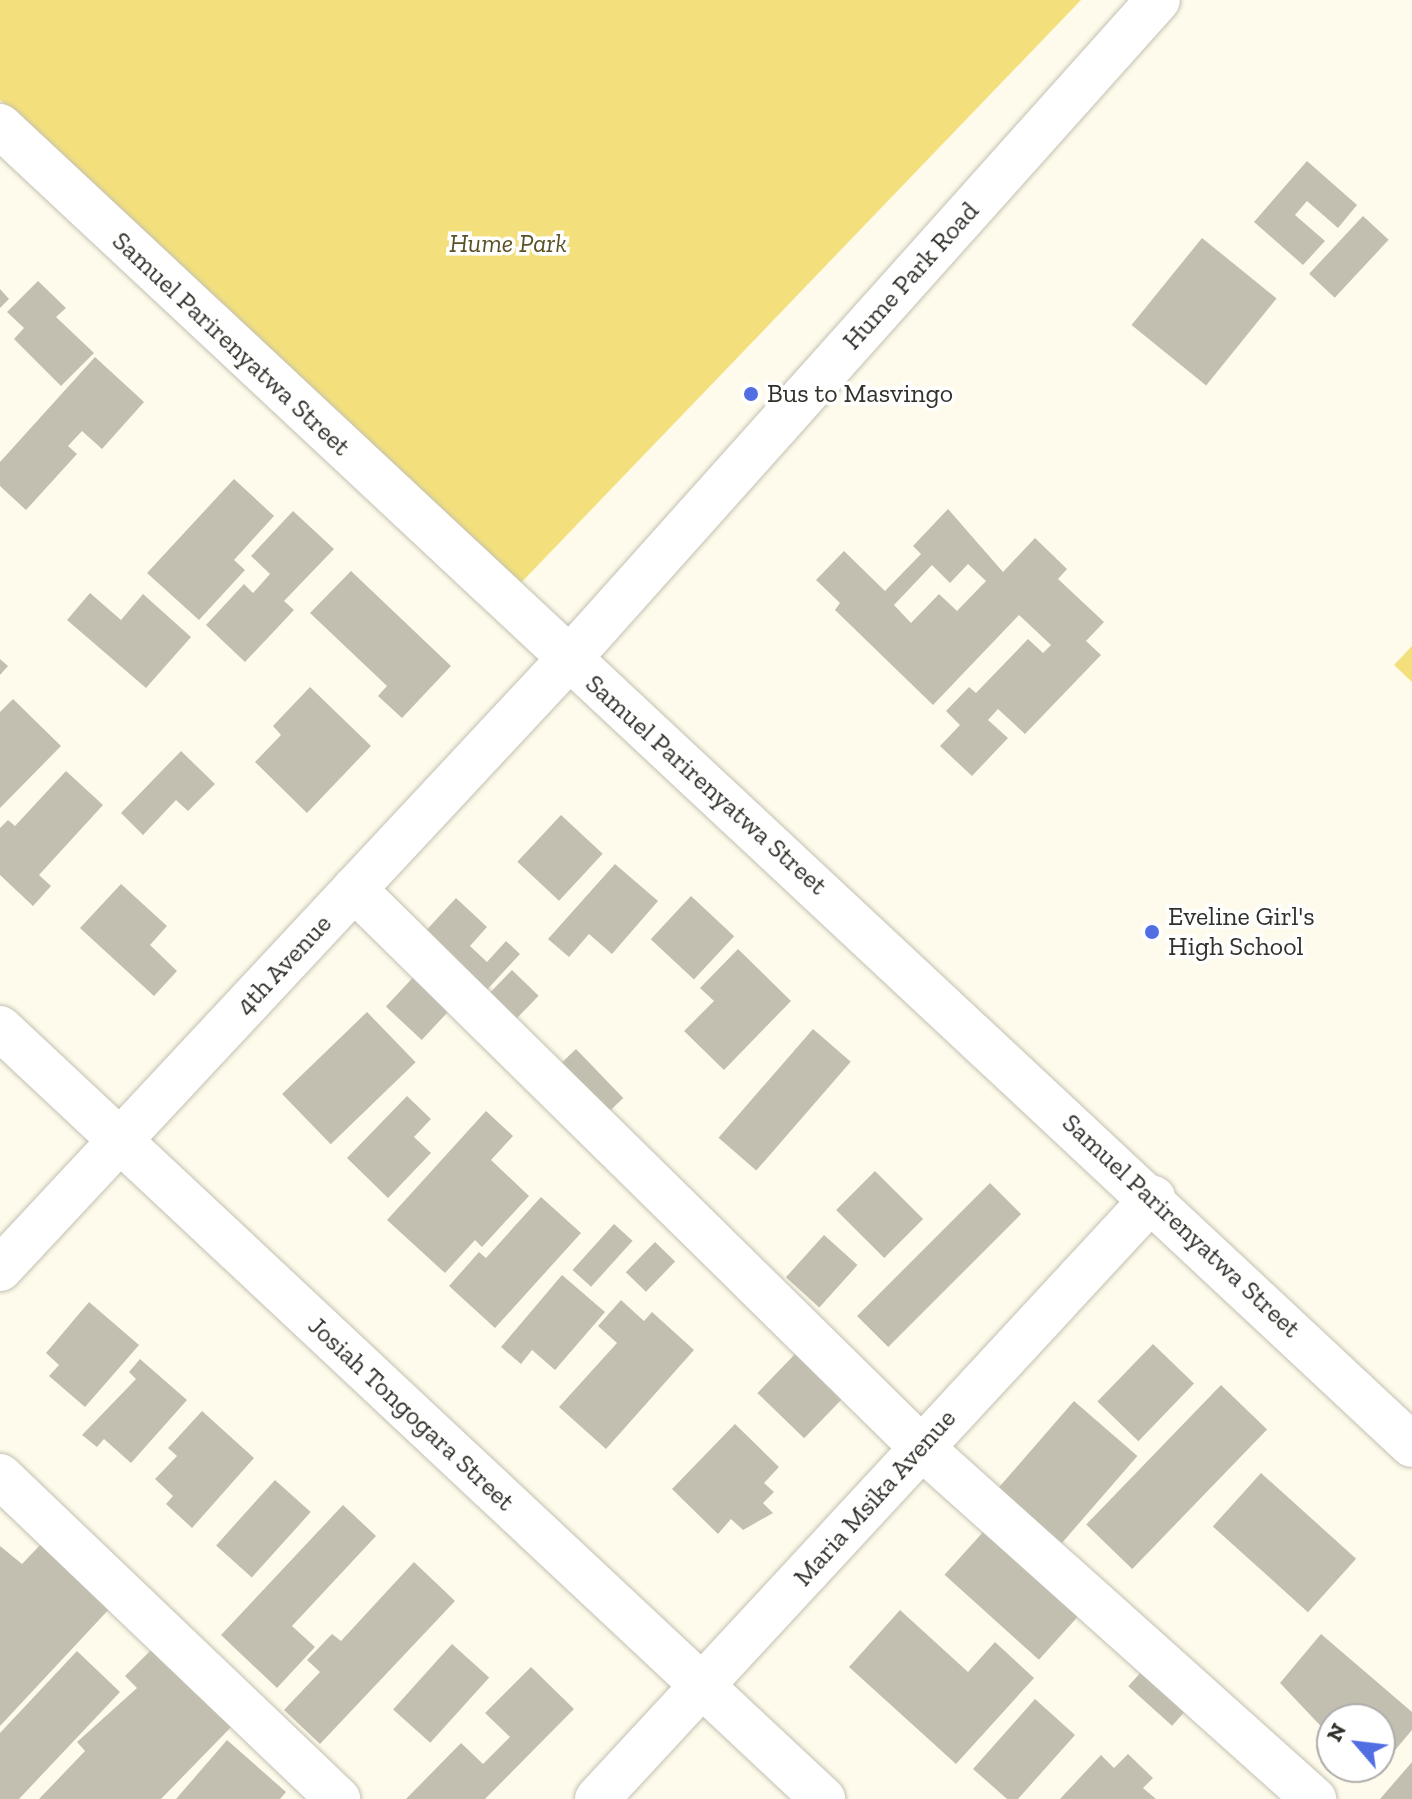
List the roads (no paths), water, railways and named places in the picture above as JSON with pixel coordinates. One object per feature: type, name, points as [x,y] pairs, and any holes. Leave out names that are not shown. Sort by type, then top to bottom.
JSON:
[{"type":"street","name":"Hume Park Road","points":[[568,660],[1158,0]]},
{"type":"street","name":"Samuel Parirenyatwa Street","points":[[0,126],[568,660],[1153,1198],[1412,1445]]},
{"type":"street","name":"4th Avenue","points":[[0,1269],[568,660]]},
{"type":"street","points":[[354,889],[921,1447],[1314,1799]]},
{"type":"street","name":"Josiah Tongogara Street","points":[[0,1028],[702,1689],[823,1799]]},
{"type":"street","name":"Maria Msika Avenue","points":[[597,1799],[1153,1198]]},
{"type":"street","points":[[0,1476],[338,1799]]},
{"type":"place","name":"Bus to Masvingo","points":[[751,394]]},
{"type":"place","name":"Eveline Girl's High School","points":[[1152,932]]},
{"type":"park label","name":"Hume Park","points":[[508,244]]}]
